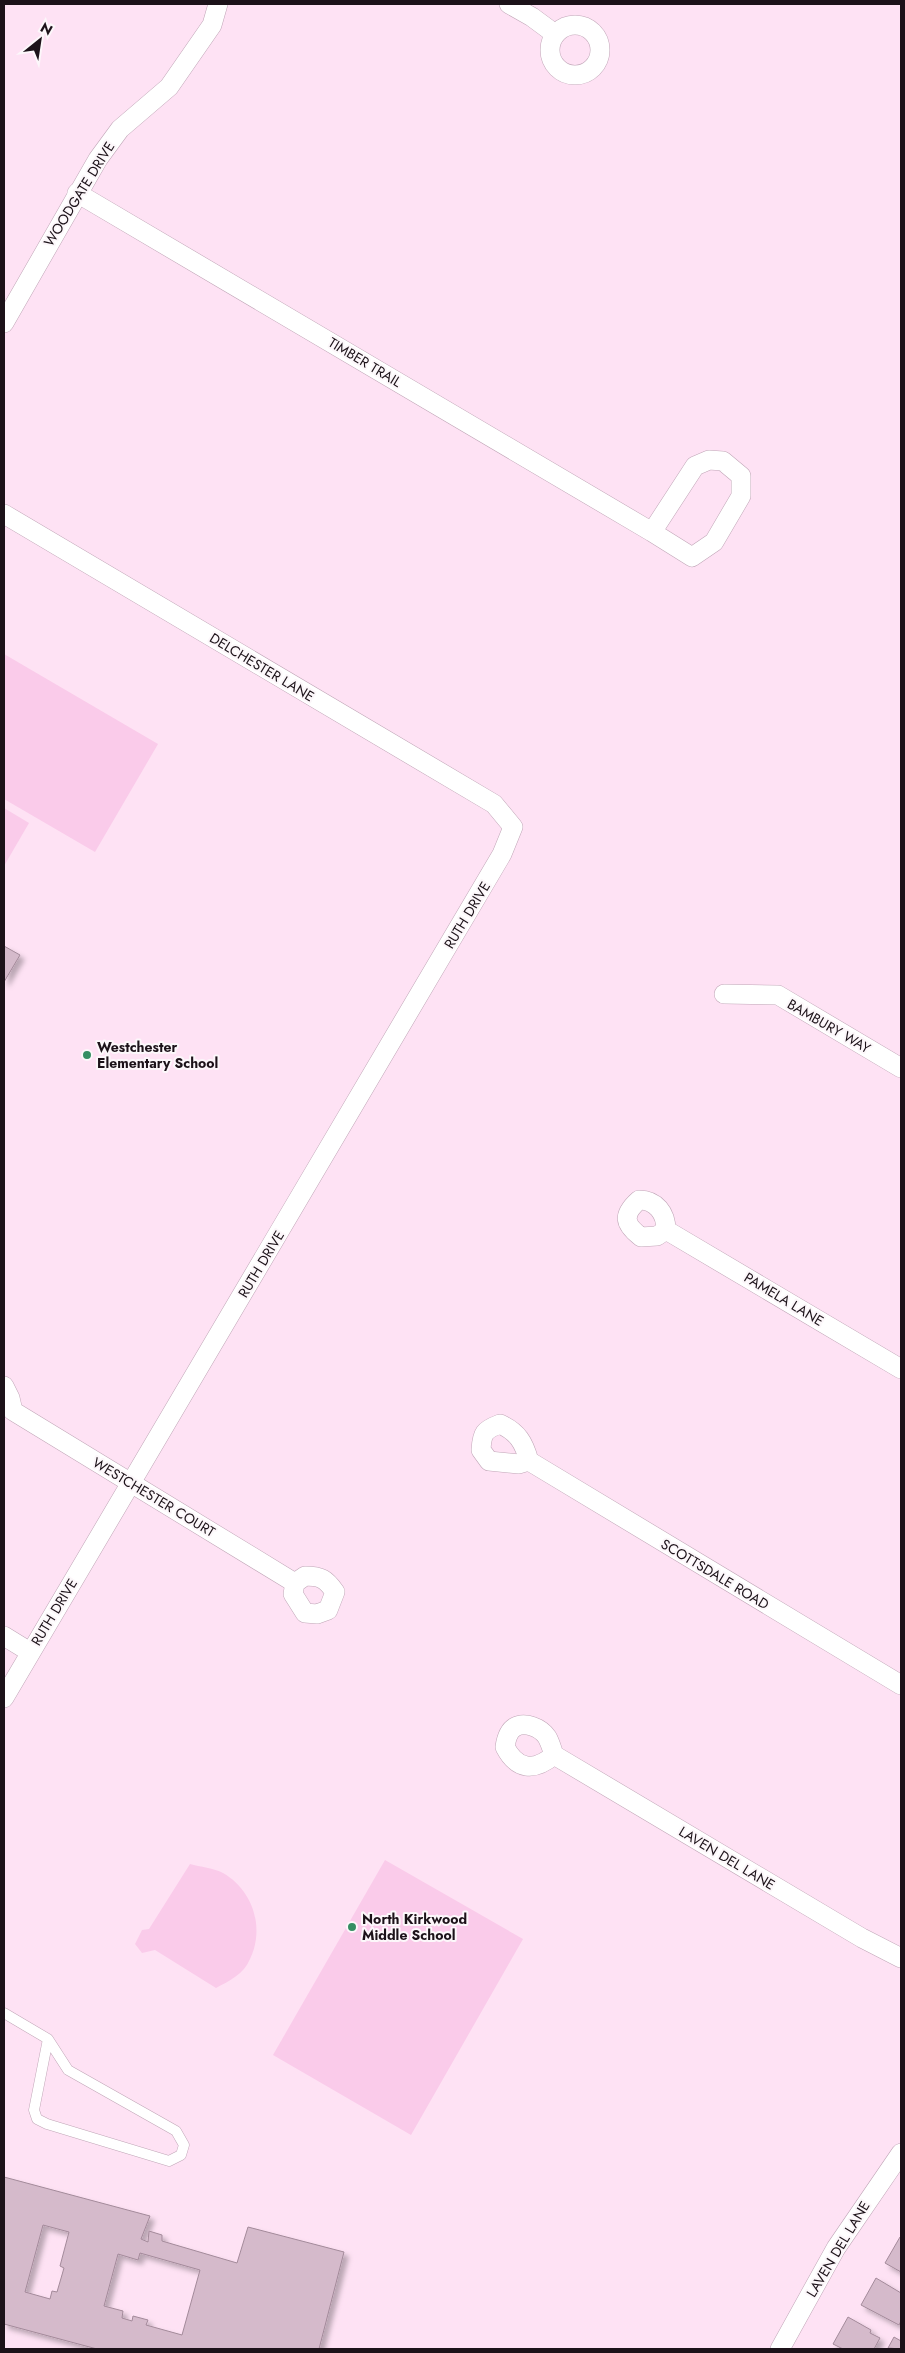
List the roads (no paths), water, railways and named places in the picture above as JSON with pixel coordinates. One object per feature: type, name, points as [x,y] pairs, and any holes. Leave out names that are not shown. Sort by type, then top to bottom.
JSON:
[{"type":"street","name":"WOODGATE DRIVE","points":[[4,323],[98,159],[120,129],[169,87],[212,25],[218,4]]},
{"type":"street","points":[[509,4],[532,17],[555,34]]},
{"type":"street","name":"TIMBER TRAIL","points":[[77,193],[652,532],[692,558],[714,542],[741,496],[741,476],[723,461],[709,460],[695,466],[652,532]]},
{"type":"street","name":"DELCHESTER LANE","points":[[4,514],[494,804],[513,827]]},
{"type":"street","name":"RUTH DRIVE","points":[[4,1698],[502,854],[513,827]]},
{"type":"street","name":"BAMBURY WAY","points":[[724,994],[778,996],[901,1068]]},
{"type":"street","name":"PAMELA LANE","points":[[666,1230],[901,1369]]},
{"type":"street","name":"WESTCHESTER COURT","points":[[4,1386],[10,1398],[8,1414],[132,1482],[295,1583]]},
{"type":"street","name":"SCOTTSDALE ROAD","points":[[529,1461],[901,1685]]},
{"type":"street","points":[[4,1636],[30,1652]]},
{"type":"street","name":"LAVEN DEL LANE","points":[[554,1756],[862,1938],[901,1958]]},
{"type":"street","name":"LAVEN DEL LANE","points":[[780,2349],[836,2248],[901,2152]]},
{"type":"lane","points":[[4,2013],[48,2039],[68,2070],[176,2130],[184,2144],[181,2155],[169,2161],[46,2124],[37,2119],[34,2110],[48,2039]]},
{"type":"place","name":"Westchester Elementary School","points":[[87,1055]]},
{"type":"place","name":"North Kirkwood Middle School","points":[[352,1927]]}]
